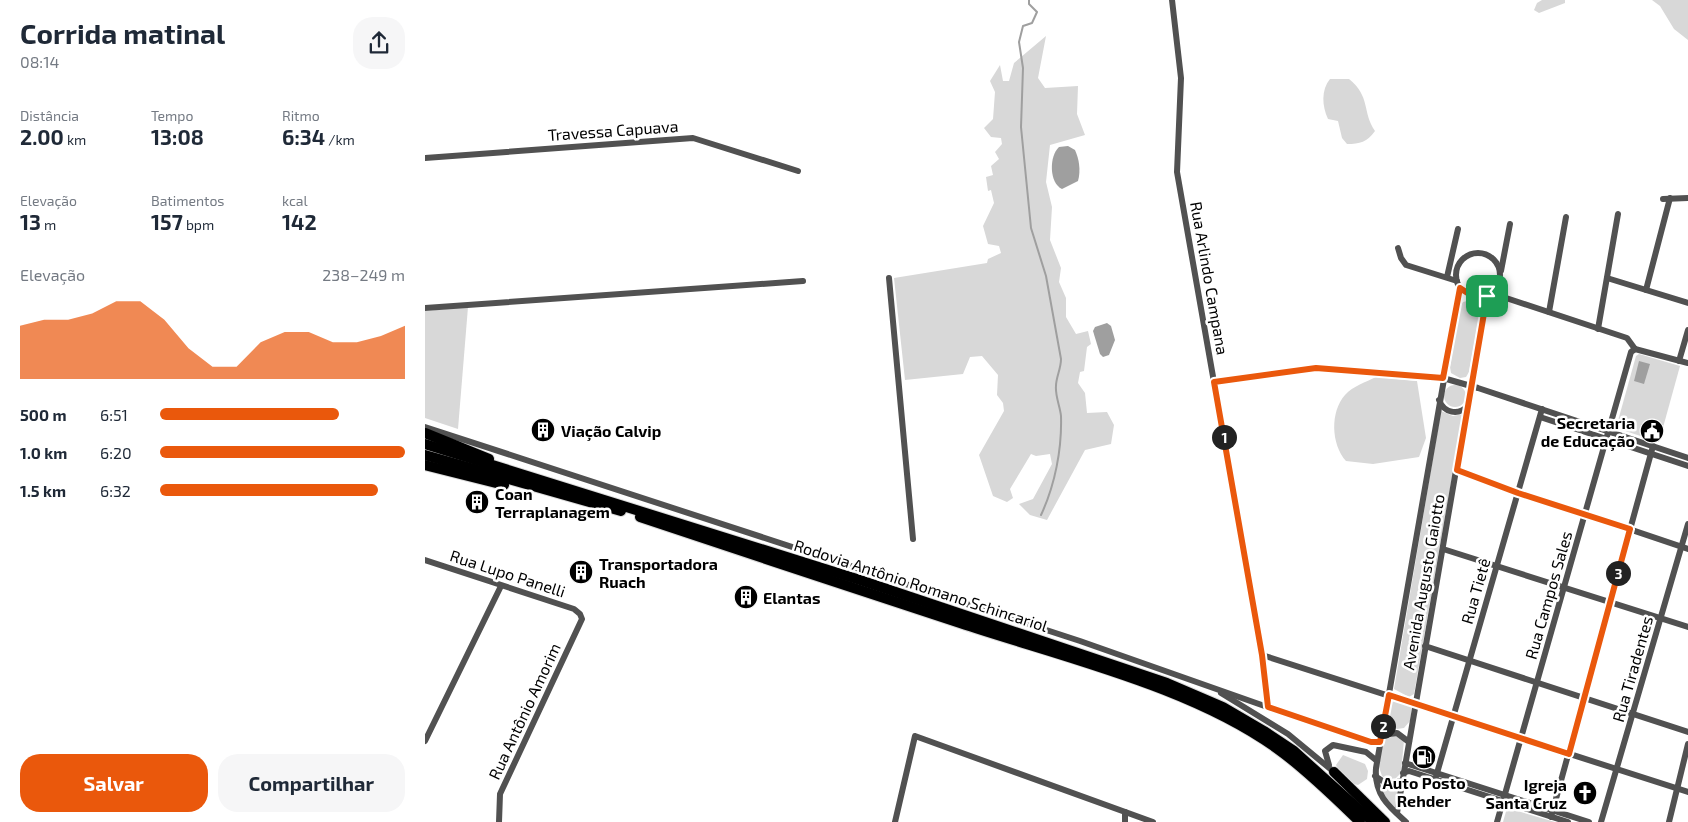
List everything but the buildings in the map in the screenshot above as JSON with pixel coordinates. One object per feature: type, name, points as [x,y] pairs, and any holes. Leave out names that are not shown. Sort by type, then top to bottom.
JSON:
[{"type":"highway","points":[[425,433],[531,477]]},
{"type":"highway","name":"Rodovia Antônio Romano Schincariol","points":[[425,444],[860,580],[1167,683],[1223,707],[1264,731],[1294,752],[1373,822]]},
{"type":"highway","name":"Rodovia Antônio Romano Schincariol","points":[[425,455],[628,513],[1100,668],[1201,705],[1282,752],[1316,780],[1360,822]]},
{"type":"highway","points":[[425,465],[516,488],[575,499]]},
{"type":"highway","points":[[1334,772],[1385,822]]},
{"type":"street","name":"Rua Arlindo Campana","points":[[1172,0],[1181,78],[1177,172],[1262,655],[1268,707]]},
{"type":"street","name":"Travessa Capuava","points":[[425,158],[693,138],[798,171]]},
{"type":"street","points":[[1663,198],[1688,198]]},
{"type":"street","points":[[1646,290],[1670,198]]},
{"type":"street","points":[[1599,329],[1617,214]]},
{"type":"street","points":[[1549,312],[1566,217]]},
{"type":"street","points":[[1489,294],[1497,286],[1510,224]]},
{"type":"street","points":[[1447,277],[1458,229]]},
{"type":"street","points":[[1398,248],[1401,258],[1406,265],[1447,277],[1472,296],[1489,294],[1549,312],[1627,338],[1635,349],[1688,363]]},
{"type":"street","points":[[1458,285],[1457,267],[1461,260],[1473,252],[1480,252],[1494,258],[1498,264],[1500,274]]},
{"type":"street","points":[[889,278],[913,539]]},
{"type":"street","points":[[1607,278],[1688,303]]},
{"type":"street","points":[[425,308],[803,281]]},
{"type":"street","name":"Avenida Augusto Gaiotto","points":[[1375,776],[1458,285]]},
{"type":"street","name":"Avenida Augusto Gaiotto","points":[[1397,814],[1468,406],[1475,387],[1489,294]]},
{"type":"street","points":[[1679,361],[1688,330]]},
{"type":"street","name":"Rua Campos Sales","points":[[1497,822],[1631,352],[1635,349]]},
{"type":"street","points":[[1214,382],[1316,368],[1443,378],[1688,458]]},
{"type":"street","points":[[1439,399],[1444,408],[1453,413],[1462,411],[1468,406]]},
{"type":"street","name":"Rua Tietê","points":[[1436,776],[1542,409]]},
{"type":"street","points":[[1540,417],[1688,466]]},
{"type":"street","points":[[425,427],[1081,641],[1364,741],[1397,733],[1409,742]]},
{"type":"street","points":[[1552,814],[1653,446]]},
{"type":"street","points":[[1457,470],[1518,493],[1685,548]]},
{"type":"street","name":"Rua Tiradentes","points":[[1601,822],[1661,618],[1685,548],[1688,524]]},
{"type":"street","points":[[1443,549],[1688,627]]},
{"type":"street","name":"Rua Lupo Panelli","points":[[425,560],[574,609],[580,614]]},
{"type":"street","points":[[425,741],[501,586]]},
{"type":"street","name":"Rua Antônio Amorim","points":[[499,822],[500,794],[580,626],[582,619],[580,614]]},
{"type":"street","points":[[1425,646],[1688,732]]},
{"type":"street","points":[[1262,655],[1688,792]]},
{"type":"street","points":[[1209,686],[1288,734],[1334,772]]},
{"type":"street","points":[[895,822],[915,736],[1153,822]]},
{"type":"street","points":[[1669,822],[1688,744]]},
{"type":"street","points":[[1334,772],[1325,756],[1328,747],[1333,745],[1365,752],[1377,761]]},
{"type":"street","points":[[1405,763],[1436,776],[1552,814],[1589,822]]},
{"type":"street","points":[[1403,773],[1409,771],[1436,776]]},
{"type":"street","points":[[1375,776],[1387,784],[1402,781]]},
{"type":"street","points":[[1375,776],[1378,792],[1406,822]]},
{"type":"street","points":[[1125,812],[1125,822]]},
{"type":"street","points":[[1552,814],[1568,822]]},
{"type":"shaded area","points":[[1542,0],[1565,0],[1565,3],[1539,13],[1534,10],[1537,3]]},
{"type":"shaded area","points":[[1652,0],[1688,0],[1688,40],[1674,29],[1660,6]]},
{"type":"shaded area","points":[[1046,36],[1038,78],[1045,88],[1078,86],[1077,114],[1085,135],[1050,145],[1046,182],[1052,207],[1050,240],[1061,268],[1059,282],[1066,298],[1066,317],[1076,334],[1088,331],[1091,344],[1087,347],[1084,371],[1080,372],[1078,383],[1085,393],[1087,413],[1107,412],[1114,425],[1111,444],[1085,450],[1047,520],[1030,515],[1019,504],[1033,499],[1052,464],[1050,454],[1036,456],[1031,454],[1010,489],[1013,498],[1007,502],[993,496],[979,455],[1004,411],[1003,403],[997,395],[998,375],[982,356],[970,357],[963,374],[905,380],[894,278],[987,263],[988,259],[1001,253],[999,246],[988,244],[983,226],[994,203],[991,190],[988,191],[986,177],[993,175],[991,166],[999,159],[995,152],[1002,144],[1001,138],[991,137],[984,128],[993,119],[995,92],[990,81],[1000,65],[1003,81],[1009,81],[1014,63]]},
{"type":"shaded area","points":[[1330,79],[1349,79],[1361,92],[1375,131],[1366,140],[1347,144],[1342,138],[1338,121],[1328,119],[1323,98],[1325,88]]},
{"type":"shaded area","points":[[1068,146],[1075,150],[1079,165],[1079,177],[1078,181],[1062,189],[1055,181],[1052,163],[1059,147]]},
{"type":"shaded area","points":[[1471,300],[1479,306],[1480,311],[1469,372],[1466,377],[1460,378],[1451,373],[1450,367],[1460,306],[1463,302]]},
{"type":"shaded area","points":[[468,307],[458,429],[425,418],[425,311]]},
{"type":"shaded area","points":[[1107,323],[1111,326],[1115,340],[1109,355],[1103,357],[1100,354],[1093,331],[1095,327]]},
{"type":"shaded area","points":[[1639,354],[1680,366],[1659,442],[1616,428],[1636,356]]},
{"type":"shaded area","points":[[1639,361],[1650,364],[1644,384],[1634,381]]},
{"type":"shaded area","points":[[1376,377],[1417,381],[1426,438],[1419,457],[1373,464],[1346,461],[1341,454],[1337,446],[1334,428],[1340,402],[1352,389]]},
{"type":"shaded area","points":[[1455,385],[1463,388],[1466,396],[1463,404],[1455,407],[1447,404],[1444,396],[1447,388]]},
{"type":"shaded area","points":[[1441,411],[1453,416],[1463,414],[1414,694],[1409,697],[1394,689]]},
{"type":"shaded area","points":[[1392,700],[1412,707],[1410,721],[1404,728],[1397,729],[1391,723],[1389,712]]},
{"type":"shaded area","points":[[1396,735],[1404,740],[1401,773],[1395,779],[1388,780],[1382,776],[1378,764],[1383,740]]},
{"type":"shaded area","points":[[1343,755],[1365,764],[1368,771],[1367,779],[1358,785],[1354,784],[1338,769],[1336,765]]},
{"type":"shaded area","points":[[1379,782],[1389,786],[1399,785],[1395,808],[1384,798]]},
{"type":"shaded area","points":[[1507,808],[1555,822],[1503,822]]},
{"type":"waterway","points":[[1029,0],[1029,4],[1037,12],[1032,23],[1023,26],[1019,42],[1023,68],[1021,127],[1031,228],[1046,276],[1061,359],[1056,383],[1061,416],[1059,454],[1054,479],[1041,515]]},
{"type":"place","name":"Viação Calvip","points":[[543,430]]},
{"type":"place","name":"Secretaria de Educação","points":[[1652,431]]},
{"type":"place","name":"Coan Terraplanagem","points":[[477,502]]},
{"type":"place","name":"Transportadora Ruach","points":[[581,572]]},
{"type":"place","name":"Elantas","points":[[746,597]]},
{"type":"place","name":"Auto Posto Rehder","points":[[1424,757]]},
{"type":"place","name":"Igreja Santa Cruz","points":[[1585,793]]},
{"type":"route","points":[[1460,288],[1472,296],[1487,296],[1457,470],[1518,493],[1630,529],[1569,754],[1389,695],[1380,742],[1364,741],[1268,707],[1262,655],[1214,382],[1297,369],[1316,368],[1443,378],[1460,288]]}]
